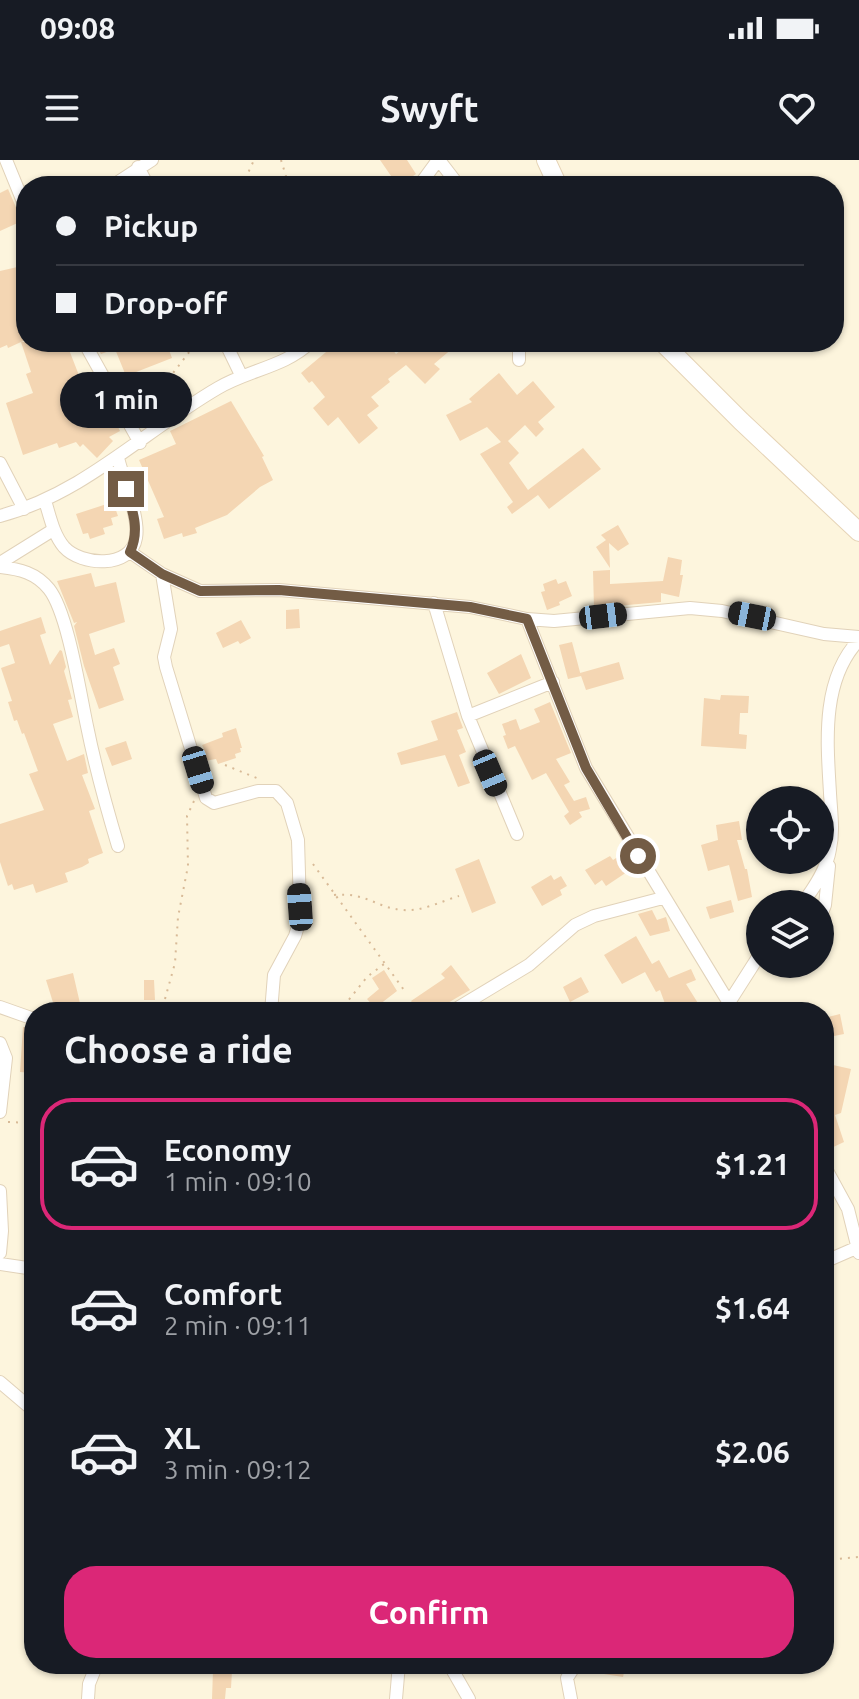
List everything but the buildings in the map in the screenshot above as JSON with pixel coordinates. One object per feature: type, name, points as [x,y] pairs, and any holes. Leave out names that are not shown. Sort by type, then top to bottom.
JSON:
[{"type":"main road","points":[[672,352],[859,532]]},
{"type":"street","points":[[6,160],[16,184]]},
{"type":"street","points":[[126,176],[152,160]]},
{"type":"street","points":[[427,176],[439,160],[451,176]]},
{"type":"street","points":[[138,167],[143,176]]},
{"type":"street","points":[[90,352],[140,443]]},
{"type":"street","points":[[230,352],[241,375]]},
{"type":"street","points":[[0,516],[45,501],[118,458],[188,407],[241,375],[291,358],[298,352]]},
{"type":"street","points":[[519,352],[519,360]]},
{"type":"street","points":[[45,501],[53,530],[64,547],[78,557],[99,562],[130,552],[136,537],[135,520],[118,458]]},
{"type":"street","points":[[0,463],[24,509]]},
{"type":"street","points":[[0,565],[53,530]]},
{"type":"street","points":[[130,552],[162,574],[200,591],[279,590],[434,603],[527,619],[565,620],[690,608],[722,611],[859,639]]},
{"type":"street","points":[[0,565],[20,569],[39,578],[52,592],[68,640],[95,763],[118,846]]},
{"type":"street","points":[[162,574],[171,629],[164,657],[206,798],[214,803],[258,791],[276,791],[287,803],[299,848],[299,923],[274,975],[272,1002]]},
{"type":"street","points":[[434,603],[468,716],[517,834]]},
{"type":"street","points":[[527,619],[586,768],[723,1002]]},
{"type":"street","points":[[830,786],[830,702],[838,672],[848,651],[859,639]]},
{"type":"street","points":[[468,716],[553,682]]},
{"type":"street","points":[[468,1002],[529,965],[575,925],[594,916],[663,898]]},
{"type":"street","points":[[729,1002],[746,976]]},
{"type":"street","points":[[0,1007],[24,1015]]},
{"type":"street","points":[[0,1043],[6,1058],[0,1114]]},
{"type":"street","points":[[834,1183],[848,1209],[858,1251],[834,1259]]},
{"type":"street","points":[[0,1191],[0,1253]]},
{"type":"street","points":[[0,1264],[24,1268]]},
{"type":"street","points":[[0,1382],[24,1402]]},
{"type":"street","points":[[88,1699],[93,1674]]},
{"type":"street","points":[[396,1699],[398,1674]]},
{"type":"street","points":[[455,1674],[469,1699]]},
{"type":"street","points":[[570,1674],[567,1678],[571,1699]]},
{"type":"path","points":[[132,428],[189,352]]},
{"type":"path","points":[[105,380],[156,393],[188,407]]},
{"type":"path","points":[[225,765],[250,773],[276,791]]},
{"type":"path","points":[[165,1002],[175,963],[178,917],[188,866],[187,816],[203,786]]},
{"type":"path","points":[[299,848],[404,990]]},
{"type":"path","points":[[334,895],[362,896],[407,910],[459,896]]},
{"type":"path","points":[[347,1002],[367,977],[384,964]]},
{"type":"path","points":[[0,1114],[15,1123],[24,1123]]},
{"type":"path","points":[[834,1559],[859,1557]]},
{"type":"route","points":[[126,489],[135,520],[136,537],[130,552],[162,574],[200,591],[279,590],[434,603],[527,619],[586,768],[638,856]]}]
